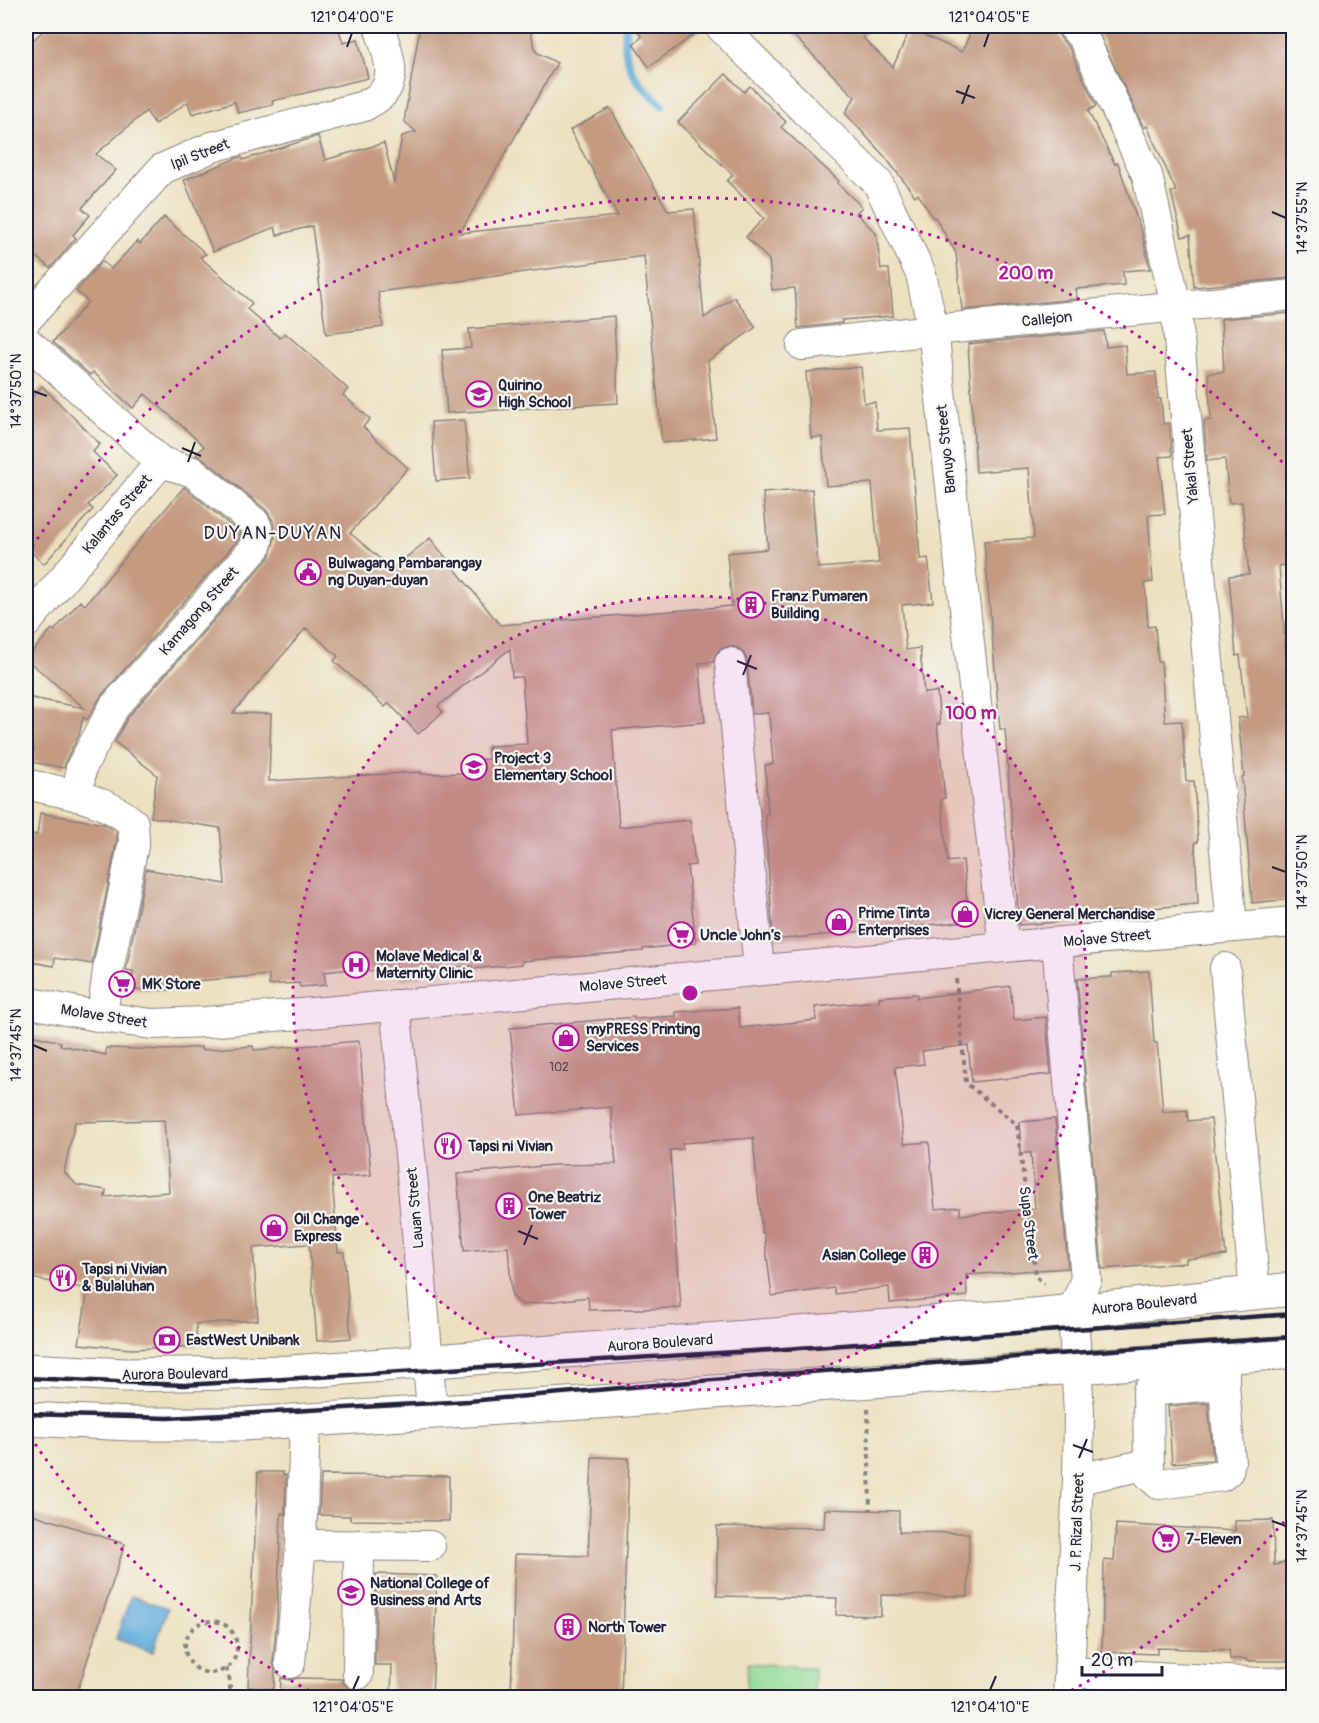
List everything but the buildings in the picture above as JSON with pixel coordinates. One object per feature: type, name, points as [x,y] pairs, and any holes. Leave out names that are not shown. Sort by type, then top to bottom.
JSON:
[{"type":"main road","name":"Aurora Boulevard","points":[[26,1370],[126,1375],[280,1372],[1073,1311],[1293,1289]]},
{"type":"main road","points":[[26,1419],[209,1425],[305,1421],[629,1400],[1075,1366],[1147,1377],[1224,1370],[1293,1352]]},
{"type":"street","name":"Ipil Street","points":[[26,319],[162,169],[212,147],[364,106],[381,95],[389,81],[391,67],[379,26]]},
{"type":"street","name":"Banuyo Street","points":[[720,26],[878,183],[921,274],[933,330],[1004,947]]},
{"type":"street","name":"Yakal Street","points":[[1073,26],[1084,39],[1147,175],[1176,306],[1232,927]]},
{"type":"street","name":"Callejon","points":[[802,345],[1293,295]]},
{"type":"street","name":"Kalantas Street","points":[[26,341],[161,462],[26,623]]},
{"type":"street","name":"Kamagong Street","points":[[78,796],[81,768],[114,707],[256,547],[259,538],[255,523],[201,477],[187,469],[161,462]]},
{"type":"street","points":[[730,663],[759,970]]},
{"type":"street","points":[[26,784],[78,796],[121,812],[133,824],[134,841],[108,970],[102,1017]]},
{"type":"street","name":"Molave Street","points":[[26,1002],[152,1024],[206,1022],[1293,922]]},
{"type":"street","points":[[1057,943],[1086,1279],[1073,1311]]},
{"type":"street","points":[[1225,968],[1255,1293]]},
{"type":"street","name":"Lauan Street","points":[[395,1005],[432,1411]]},
{"type":"street","name":"J. P. Rizal Street","points":[[1069,1685],[1079,1413],[1073,1311]]},
{"type":"street","points":[[1147,1377],[1150,1476],[1159,1484],[1222,1476],[1228,1471],[1230,1462],[1224,1370]]},
{"type":"street","points":[[290,1664],[301,1545],[305,1421]]},
{"type":"street","points":[[1078,1479],[1149,1464]]},
{"type":"street","points":[[301,1545],[430,1546]]},
{"type":"street","points":[[358,1674],[359,1545]]},
{"type":"street","points":[[1069,1685],[1293,1682]]},
{"type":"path","name":"Supa Street","points":[[953,952],[966,1083],[1017,1125],[1036,1276],[1073,1311]]},
{"type":"path","points":[[869,1427],[870,1510]]},
{"type":"path","points":[[214,1621],[228,1626],[233,1632],[238,1648],[236,1655],[226,1668],[209,1673],[193,1666],[188,1659],[185,1642],[193,1627],[199,1623],[214,1621]]},
{"type":"path","points":[[226,1668],[230,1681],[230,1698]]},
{"type":"green space","points":[[748,1663],[814,1668],[813,1697],[746,1697]]},
{"type":"water","points":[[131,1596],[168,1608],[153,1652],[116,1639]]},
{"type":"waterway","points":[[626,26],[626,51],[631,69],[647,91],[662,105]]},
{"type":"railway","points":[[26,1378],[184,1385],[769,1350],[1294,1314]]},
{"type":"railway","points":[[26,1414],[168,1418],[469,1401],[782,1374],[1294,1337]]},
{"type":"place","name":"Quirino High School","points":[[479,394]]},
{"type":"place","name":"Bulwagang Pambarangay ng Duyan-duyan","points":[[308,572]]},
{"type":"place","name":"Franz Pumaren Building","points":[[751,605]]},
{"type":"place","name":"Project 3 Elementary School","points":[[474,767]]},
{"type":"place","name":"Vicrey General Merchandise","points":[[965,914]]},
{"type":"place","name":"Prime Tinta Enterprises","points":[[839,922]]},
{"type":"place","name":"Uncle John’s","points":[[681,935]]},
{"type":"place","name":"Molave Medical & Maternity Clinic","points":[[356,965]]},
{"type":"place","name":"MK Store","points":[[122,984]]},
{"type":"place","name":"myPRESS Printing Services","points":[[566,1038]]},
{"type":"place","name":"Tapsi ni Vivian","points":[[448,1146]]},
{"type":"place","name":"One Beatriz Tower","points":[[509,1206]]},
{"type":"place","name":"Oil Change Express","points":[[274,1228]]},
{"type":"place","name":"Asian College","points":[[925,1255]]},
{"type":"place","name":"Tapsi ni Vivian & Bulaluhan","points":[[63,1278]]},
{"type":"place","name":"EastWest Unibank","points":[[167,1340]]},
{"type":"place","name":"7-Eleven","points":[[1166,1539]]},
{"type":"place","name":"National College of Business and Arts","points":[[351,1592]]},
{"type":"place","name":"North Tower","points":[[568,1627]]},
{"type":"district","name":"DUYAN-DUYAN","points":[[273,533]]}]
